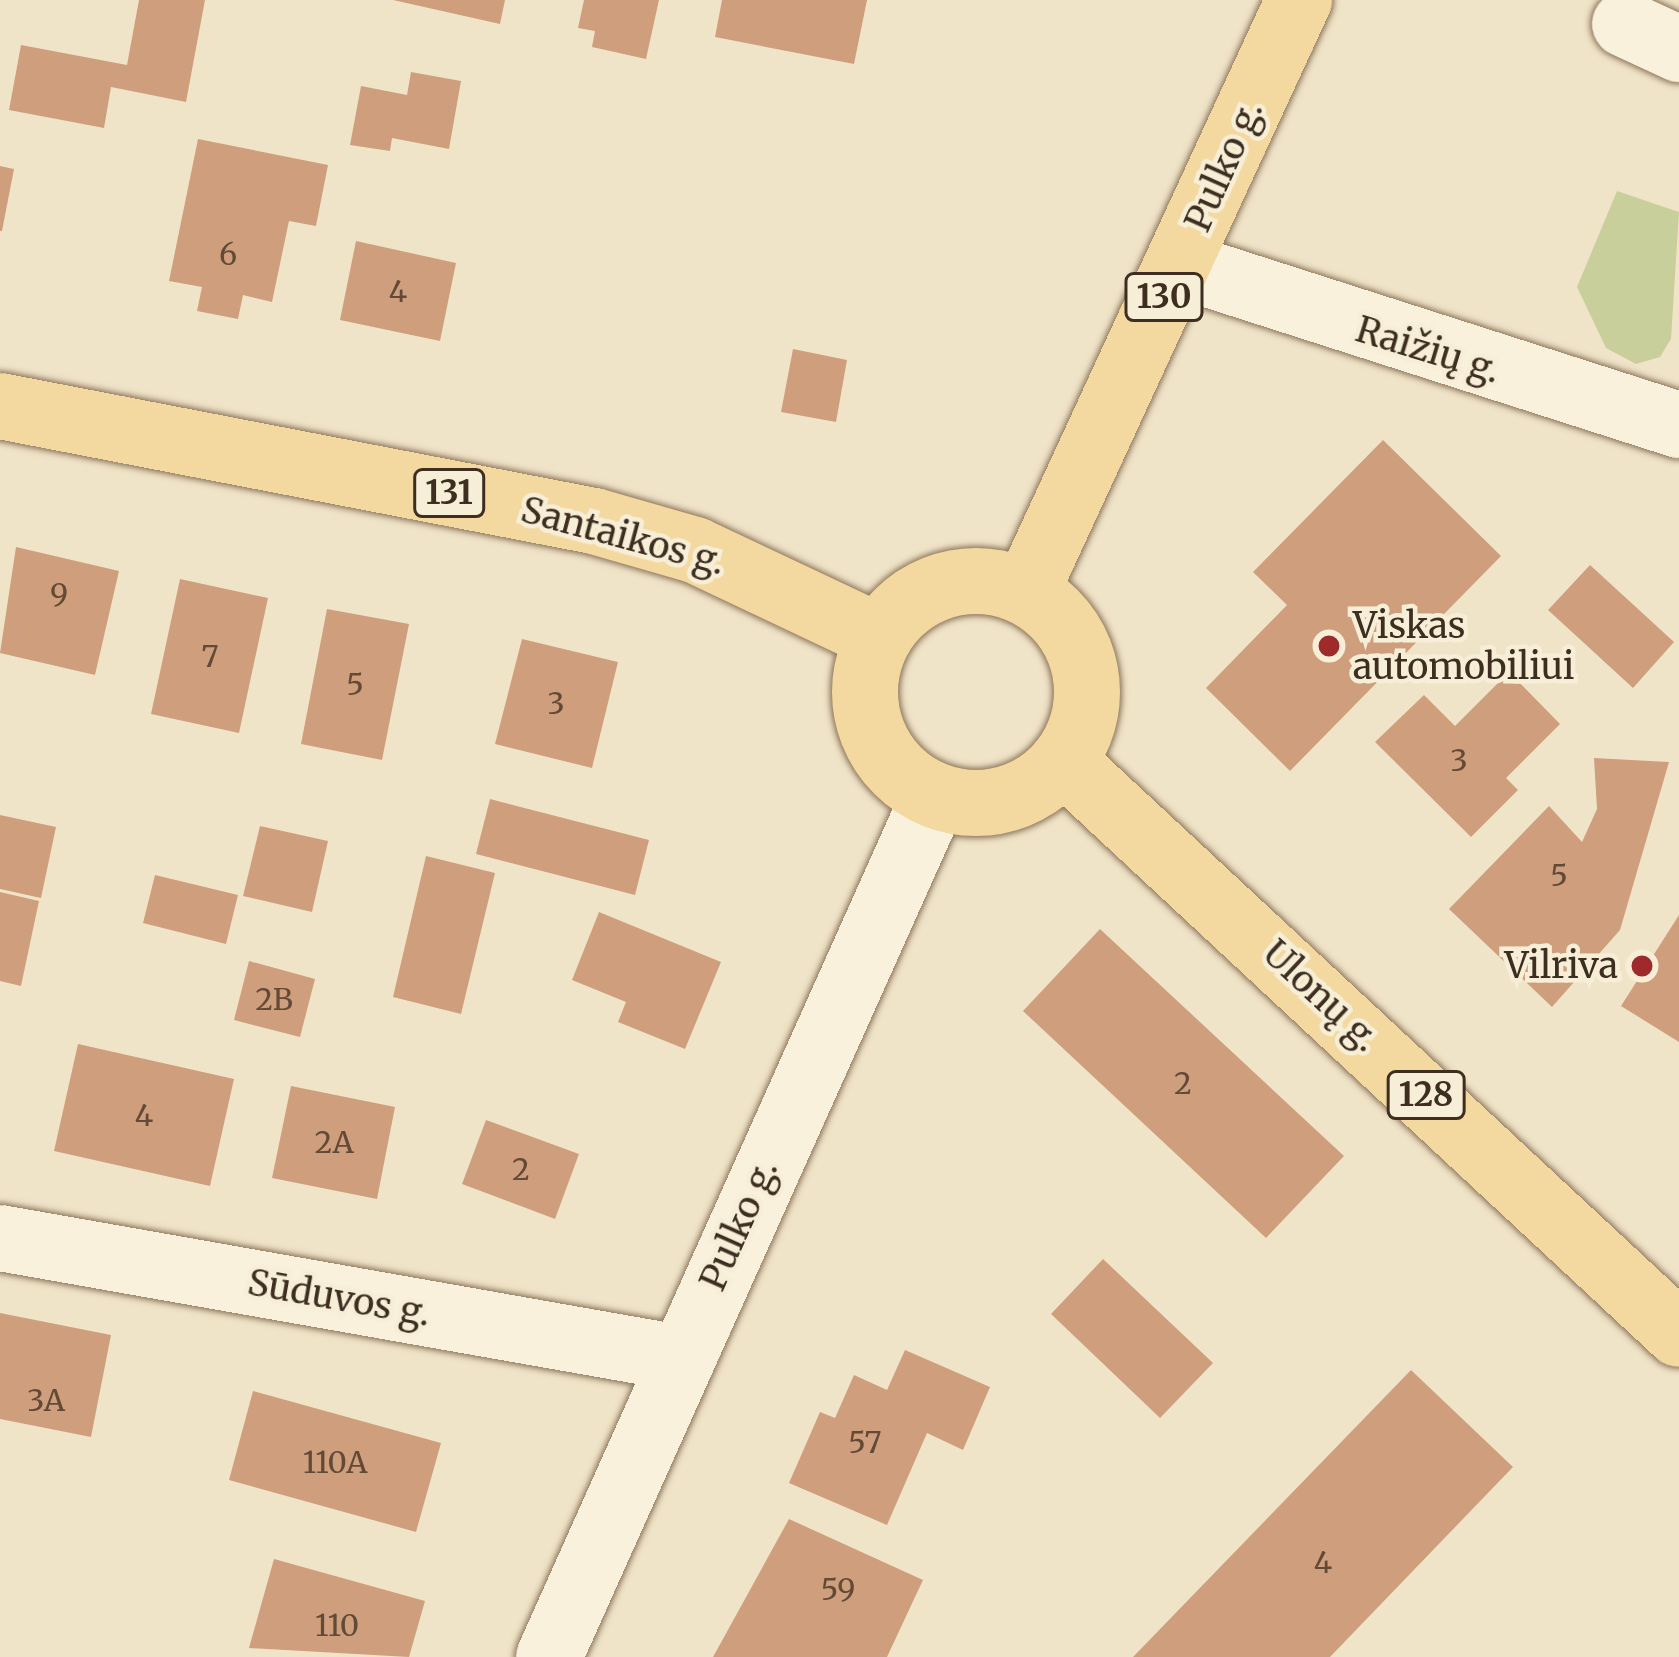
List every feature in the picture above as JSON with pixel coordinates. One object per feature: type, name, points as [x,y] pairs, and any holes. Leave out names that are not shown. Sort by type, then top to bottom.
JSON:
[{"type":"main road","name":"Pulko g.","points":[[1026,592],[1300,0]]},
{"type":"main road","name":"Santaikos g.","points":[[0,406],[594,521],[695,550],[879,637]]},
{"type":"main road","points":[[960,581],[1026,592],[1068,629],[1084,668],[1087,710],[1063,761],[1018,795],[934,795],[907,780],[871,729],[865,698],[879,637],[900,610],[960,581]]},
{"type":"main road","name":"Ulonų g.","points":[[1063,761],[1679,1334]]},
{"type":"street","name":"Raižių g.","points":[[1180,265],[1679,425]]},
{"type":"street","name":"Pulko g.","points":[[549,1657],[934,795]]},
{"type":"street","name":"Sūduvos g.","points":[[0,1238],[679,1358]]},
{"type":"green space","points":[[1617,191],[1679,212],[1671,339],[1660,357],[1636,364],[1606,348],[1577,287]]},
{"type":"building","points":[[139,0],[205,0],[186,102],[111,87],[104,128],[9,110],[21,45],[127,65]]},
{"type":"building","points":[[393,0],[505,0],[500,24]]},
{"type":"building","points":[[584,0],[659,0],[646,59],[592,47],[595,31],[578,28]]},
{"type":"building","points":[[722,0],[867,0],[854,64],[715,37]]},
{"type":"building","points":[[411,72],[461,81],[449,149],[392,138],[390,151],[350,145],[361,86],[407,95]]},
{"type":"building","points":[[198,139],[328,165],[316,226],[289,221],[272,302],[243,295],[238,319],[197,311],[202,287],[169,281]]},
{"type":"building","points":[[0,166],[14,169],[2,231],[0,231]]},
{"type":"building","points":[[356,241],[456,263],[440,341],[340,320]]},
{"type":"building","points":[[793,349],[847,360],[836,422],[781,412]]},
{"type":"building","name":"Viskas automobiliui","points":[[1383,440],[1501,556],[1290,771],[1206,688],[1287,605],[1253,572]]},
{"type":"building","points":[[16,547],[119,571],[95,675],[0,653]]},
{"type":"building","points":[[1590,565],[1674,642],[1633,688],[1548,610]]},
{"type":"building","points":[[180,579],[268,598],[239,733],[151,714]]},
{"type":"building","points":[[327,609],[409,624],[382,760],[301,744]]},
{"type":"building","points":[[522,639],[618,662],[592,768],[495,744]]},
{"type":"building","points":[[1509,672],[1560,724],[1506,778],[1518,790],[1471,837],[1375,742],[1424,695],[1455,726]]},
{"type":"building","points":[[1594,758],[1669,762],[1620,930],[1552,1007],[1449,909],[1549,806],[1582,842],[1597,809]]},
{"type":"building","points":[[490,799],[649,840],[635,895],[476,854]]},
{"type":"building","points":[[0,815],[56,827],[41,898],[0,889]]},
{"type":"building","points":[[260,826],[328,841],[312,912],[243,896]]},
{"type":"building","points":[[426,856],[495,873],[461,1014],[393,997]]},
{"type":"building","points":[[155,875],[238,895],[226,944],[143,923]]},
{"type":"building","points":[[0,892],[39,901],[21,986],[0,981]]},
{"type":"building","points":[[599,912],[721,962],[685,1049],[618,1022],[626,1002],[572,980]]},
{"type":"building","points":[[1679,915],[1679,1042],[1621,1006]]},
{"type":"building","points":[[1100,929],[1344,1156],[1266,1238],[1023,1011]]},
{"type":"building","points":[[249,961],[315,979],[300,1037],[234,1020]]},
{"type":"building","points":[[78,1044],[234,1079],[210,1186],[54,1151]]},
{"type":"building","points":[[291,1086],[395,1107],[377,1199],[272,1178]]},
{"type":"building","points":[[486,1120],[579,1154],[555,1219],[462,1184]]},
{"type":"building","points":[[1103,1259],[1213,1363],[1160,1418],[1051,1314]]},
{"type":"building","points":[[0,1313],[111,1335],[91,1437],[0,1419]]},
{"type":"building","points":[[905,1350],[990,1387],[963,1450],[927,1433],[887,1525],[789,1483],[820,1412],[835,1418],[854,1375],[887,1390]]},
{"type":"building","points":[[1411,1370],[1513,1467],[1330,1657],[1133,1657]]},
{"type":"building","points":[[253,1391],[441,1443],[416,1532],[229,1480]]},
{"type":"building","points":[[789,1519],[923,1580],[887,1657],[713,1657]]},
{"type":"building","points":[[274,1559],[425,1601],[409,1657],[249,1648]]},
{"type":"place","name":"Viskas automobiliui","points":[[1329,646]]},
{"type":"place","name":"Vilriva","points":[[1642,966]]}]
